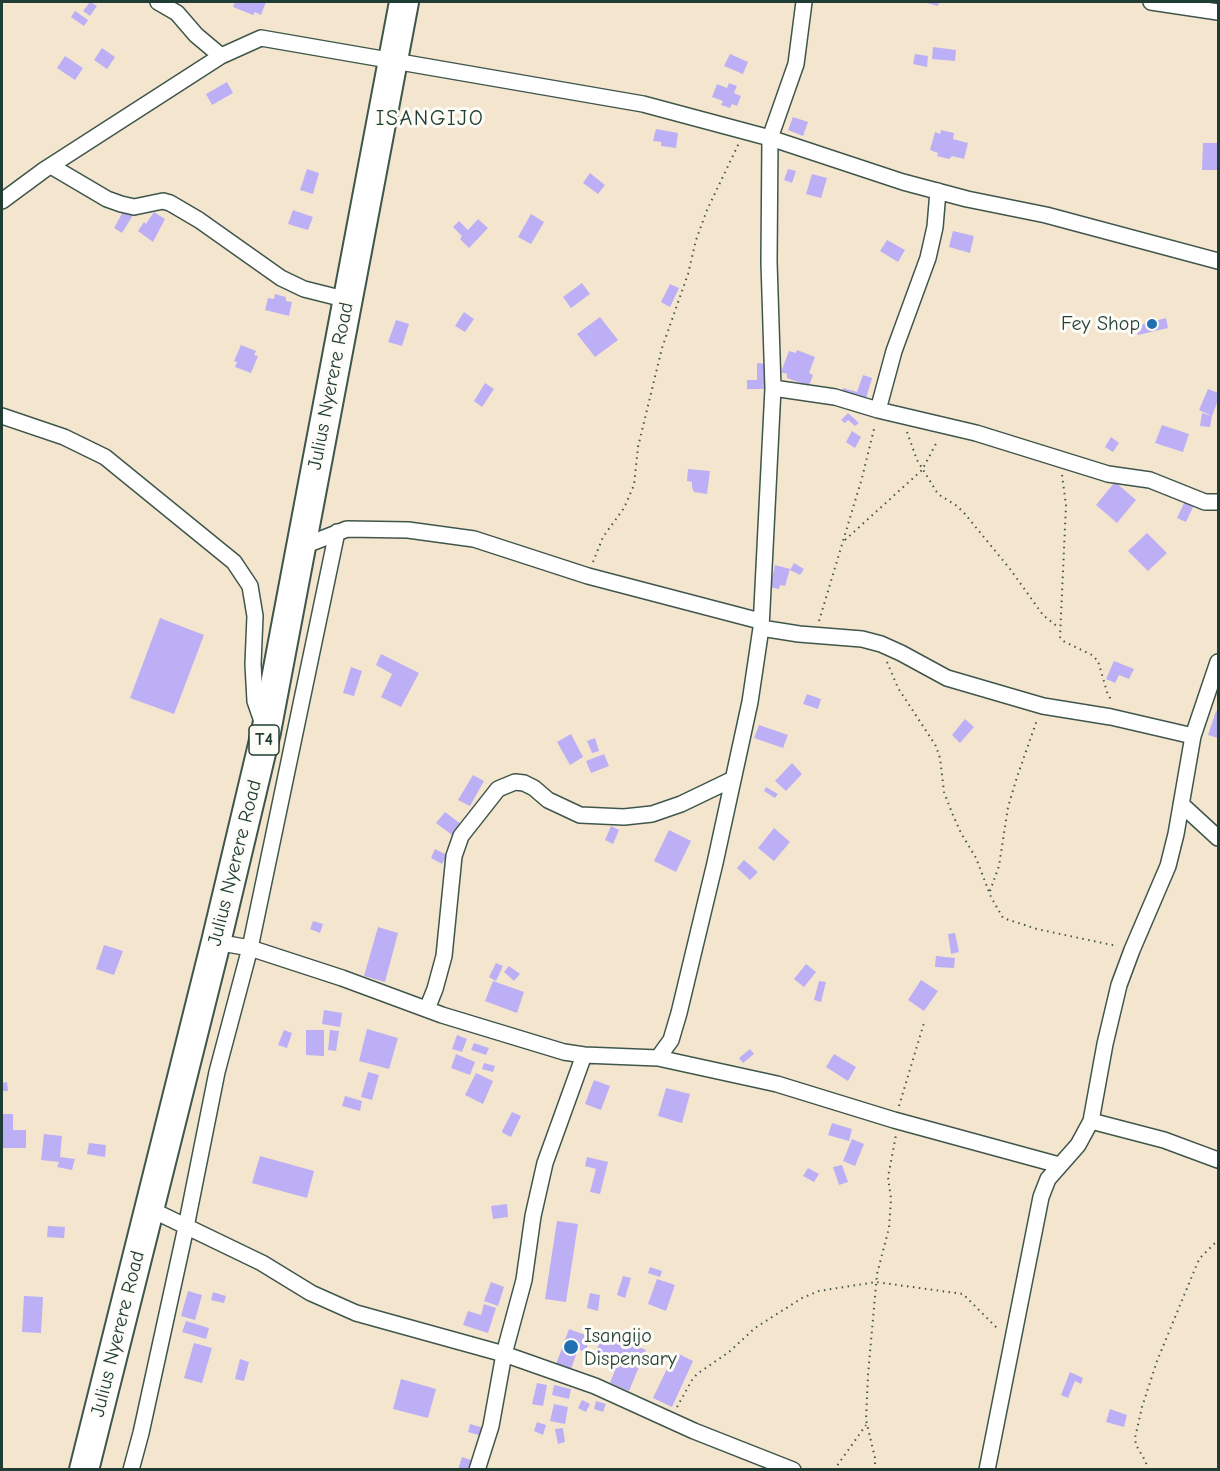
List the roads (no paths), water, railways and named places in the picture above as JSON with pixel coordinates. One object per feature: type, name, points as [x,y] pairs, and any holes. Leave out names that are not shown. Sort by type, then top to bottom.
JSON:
[{"type":"highway","name":"Julius Nyerere Road","points":[[84,1470],[266,732],[404,2]]},
{"type":"street","points":[[158,2],[177,13],[196,35],[221,56]]},
{"type":"street","points":[[676,1062],[671,1054],[671,1040],[695,948],[750,702],[760,625],[773,388],[769,251],[770,138],[796,64],[804,2]]},
{"type":"street","points":[[1151,2],[1218,12]]},
{"type":"street","points":[[2,201],[51,166],[221,56],[261,38],[643,105],[770,138],[903,182],[1046,215],[1218,261]]},
{"type":"street","points":[[51,166],[107,199],[122,204],[134,207],[163,201],[170,203],[199,220],[281,278],[304,289],[348,300]]},
{"type":"street","points":[[878,410],[894,351],[927,258],[935,227],[938,191]]},
{"type":"street","points":[[773,388],[836,397],[878,410],[954,428],[1108,474],[1150,480],[1205,502],[1218,502]]},
{"type":"street","points":[[2,416],[64,437],[105,457],[234,562],[250,586],[255,616],[253,664],[255,701],[266,732]]},
{"type":"street","points":[[301,547],[346,529],[408,530],[474,539],[588,576],[760,625],[814,636],[862,639],[881,644],[947,678],[1042,706],[1122,720],[1193,736]]},
{"type":"street","points":[[131,1470],[186,1227],[217,1071],[250,948],[338,532]]},
{"type":"street","points":[[987,1470],[1041,1197],[1048,1179],[1078,1145],[1091,1121],[1105,1044],[1119,985],[1168,866],[1193,736],[1218,662]]},
{"type":"street","points":[[426,1009],[435,989],[444,956],[454,856],[461,836],[498,789],[515,782],[524,783],[548,800],[580,815],[624,817],[652,814],[681,804],[733,779]]},
{"type":"street","points":[[1181,804],[1218,838]]},
{"type":"street","points":[[216,942],[250,948],[426,1009],[564,1052],[658,1058],[777,1084],[897,1121],[1059,1165]]},
{"type":"street","points":[[658,1058],[671,1040]]},
{"type":"street","points":[[477,1470],[492,1426],[504,1354],[524,1280],[533,1216],[545,1163],[584,1054]]},
{"type":"street","points":[[1091,1121],[1164,1140],[1218,1160]]},
{"type":"street","points":[[150,1209],[262,1263],[311,1293],[356,1312],[504,1354],[595,1386],[669,1420],[793,1470]]},
{"type":"place","name":"Fey Shop","points":[[1152,324]]},
{"type":"place","name":"Isangijo Dispensary","points":[[571,1347]]},
{"type":"district","name":"ISANGIJO","points":[[430,119]]}]
